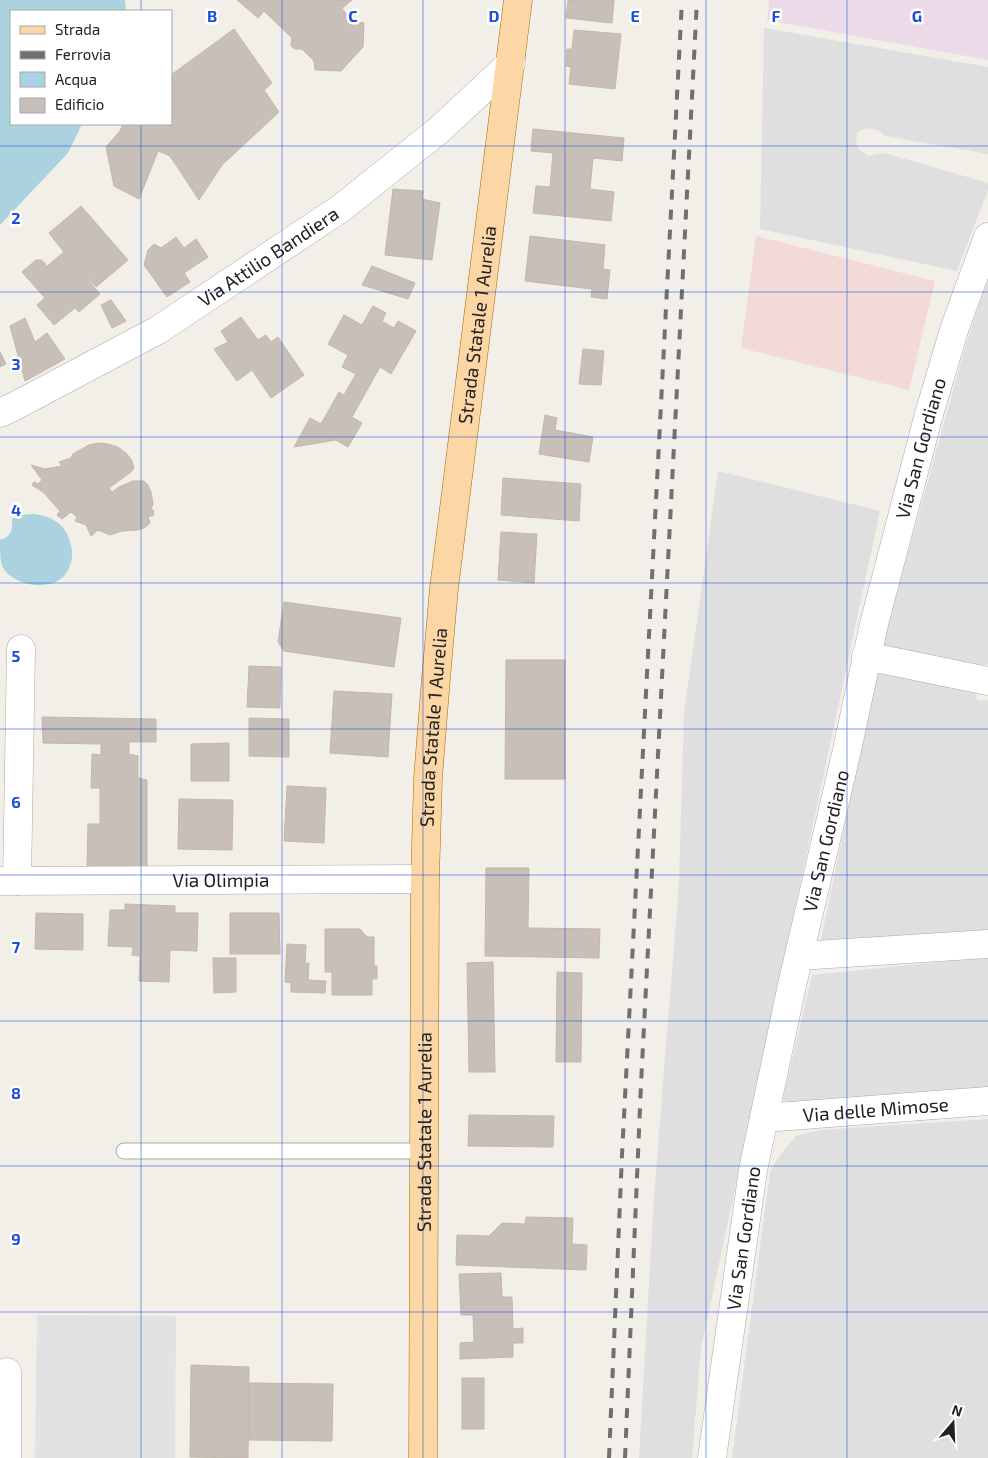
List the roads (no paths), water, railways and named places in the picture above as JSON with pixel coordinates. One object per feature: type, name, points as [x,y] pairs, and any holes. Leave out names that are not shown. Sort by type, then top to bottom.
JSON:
[{"type":"main road","name":"Strada Statale 1 Aurelia","points":[[423,1458],[425,879],[428,778],[444,588],[518,0]]},
{"type":"street","name":"Via Attilio Bandiera","points":[[0,413],[158,330],[340,209],[439,130],[511,63]]},
{"type":"street","name":"Via San Gordiano","points":[[712,1458],[753,1170],[799,956],[847,750],[866,656],[931,405],[955,328],[988,237]]},
{"type":"street","name":"Via Olimpia","points":[[21,649],[8,881],[425,879]]},
{"type":"street","points":[[866,656],[988,681]]},
{"type":"street","points":[[799,956],[988,944]]},
{"type":"street","name":"Via delle Mimose","points":[[764,1118],[988,1101]]},
{"type":"street","points":[[7,1372],[7,1458]]},
{"type":"lane","points":[[124,1150],[424,1151]]},
{"type":"water","points":[[0,0],[125,0],[126,10],[10,10],[10,125],[82,125],[68,153],[0,225]]},
{"type":"water","points":[[34,514],[49,518],[61,525],[68,536],[72,551],[71,564],[64,576],[48,584],[29,584],[20,581],[5,571],[1,563],[0,540],[7,537],[10,532],[12,519],[21,515]]},
{"type":"railway","points":[[609,1458],[622,1155],[682,0]]},
{"type":"railway","points":[[625,1458],[641,1084],[697,0]]}]
